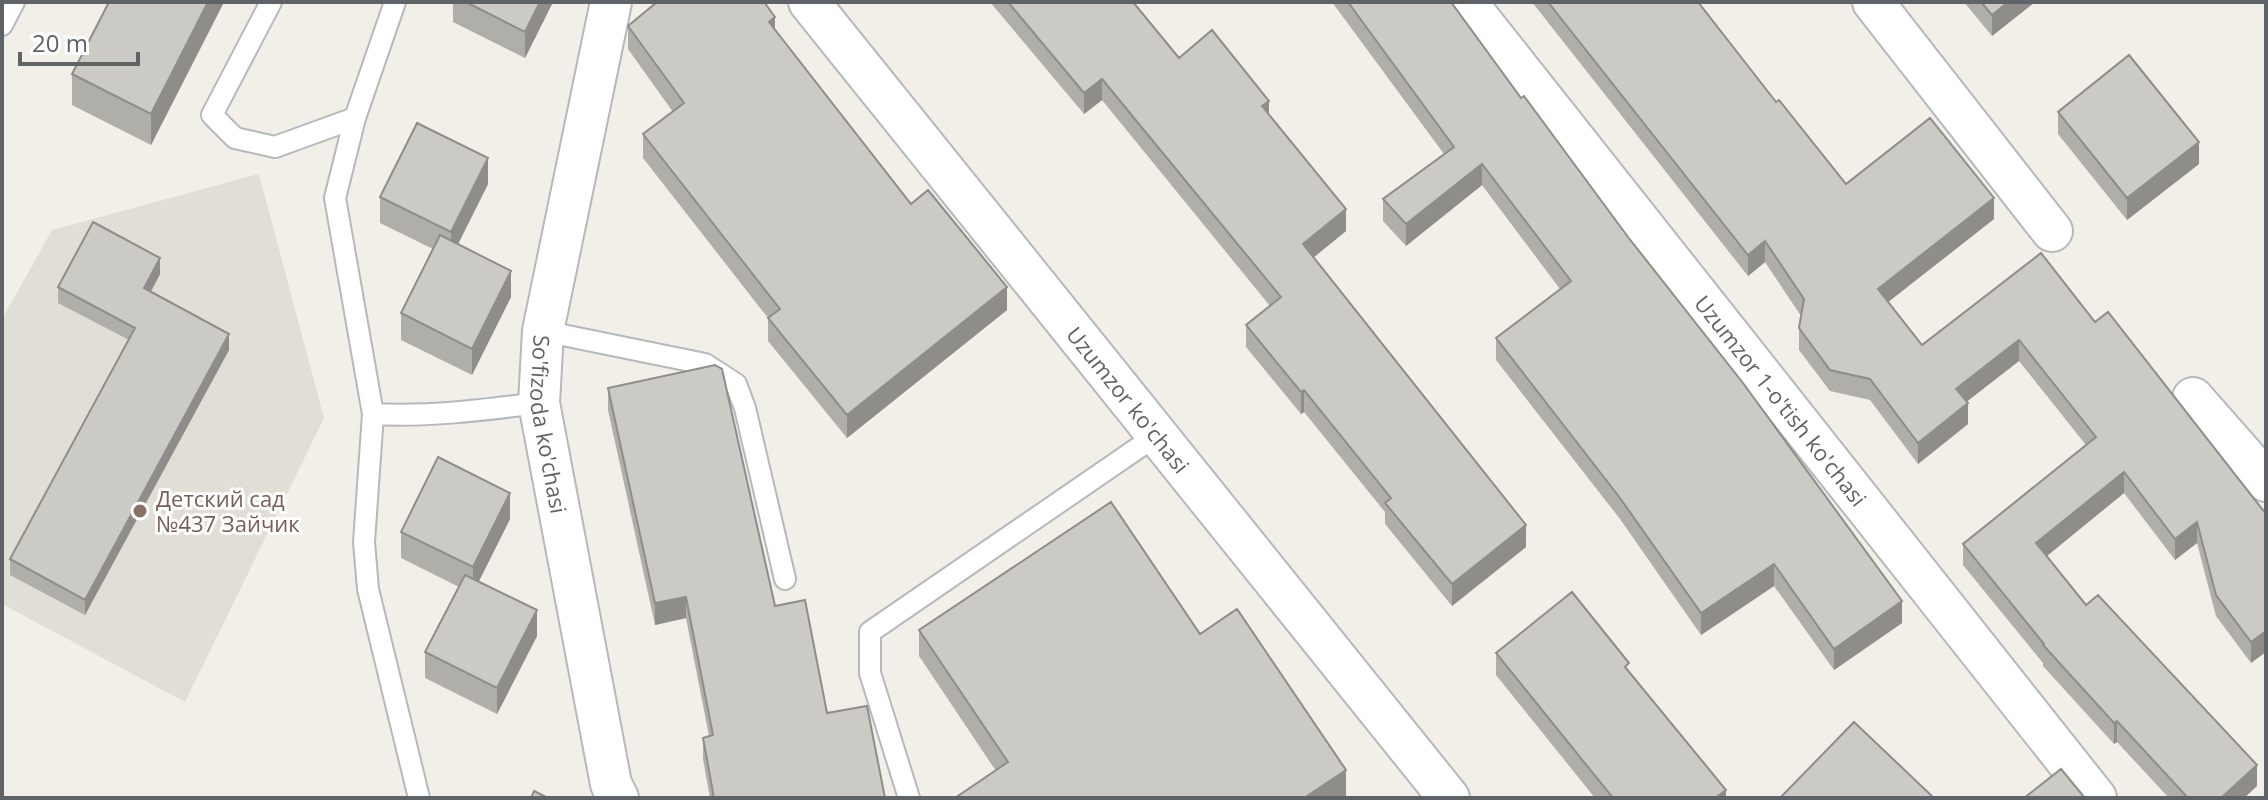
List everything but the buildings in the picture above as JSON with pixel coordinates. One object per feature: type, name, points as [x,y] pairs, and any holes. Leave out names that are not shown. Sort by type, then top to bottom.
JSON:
[{"type":"street","name":"So'fizoda ko'chasi","points":[[611,2],[543,331],[539,403],[611,784],[618,798]]},
{"type":"street","name":"Uzumzor ko'chasi","points":[[809,2],[1449,798]]},
{"type":"street","name":"Uzumzor 1-o'tish ko'chasi","points":[[1466,2],[2096,798]]},
{"type":"street","points":[[1873,2],[2052,231]]},
{"type":"street","points":[[2193,398],[2266,481]]},
{"type":"lane","points":[[2,25],[14,2]]},
{"type":"lane","points":[[271,2],[212,115],[235,138],[275,147],[355,118]]},
{"type":"lane","points":[[395,2],[355,118],[335,198],[373,414],[364,542],[368,589],[419,798]]},
{"type":"lane","points":[[543,331],[705,364],[736,384],[745,408],[785,579]]},
{"type":"lane","points":[[373,414],[463,413],[539,403]]},
{"type":"lane","points":[[909,798],[870,673],[870,632],[1157,435]]},
{"type":"shaded area","name":"Детский сад №437 Зайчик","points":[[259,174],[324,418],[185,702],[2,604],[2,319],[52,230]]},
{"type":"place","name":"Детский сад №437 Зайчик","points":[[140,511]]}]
